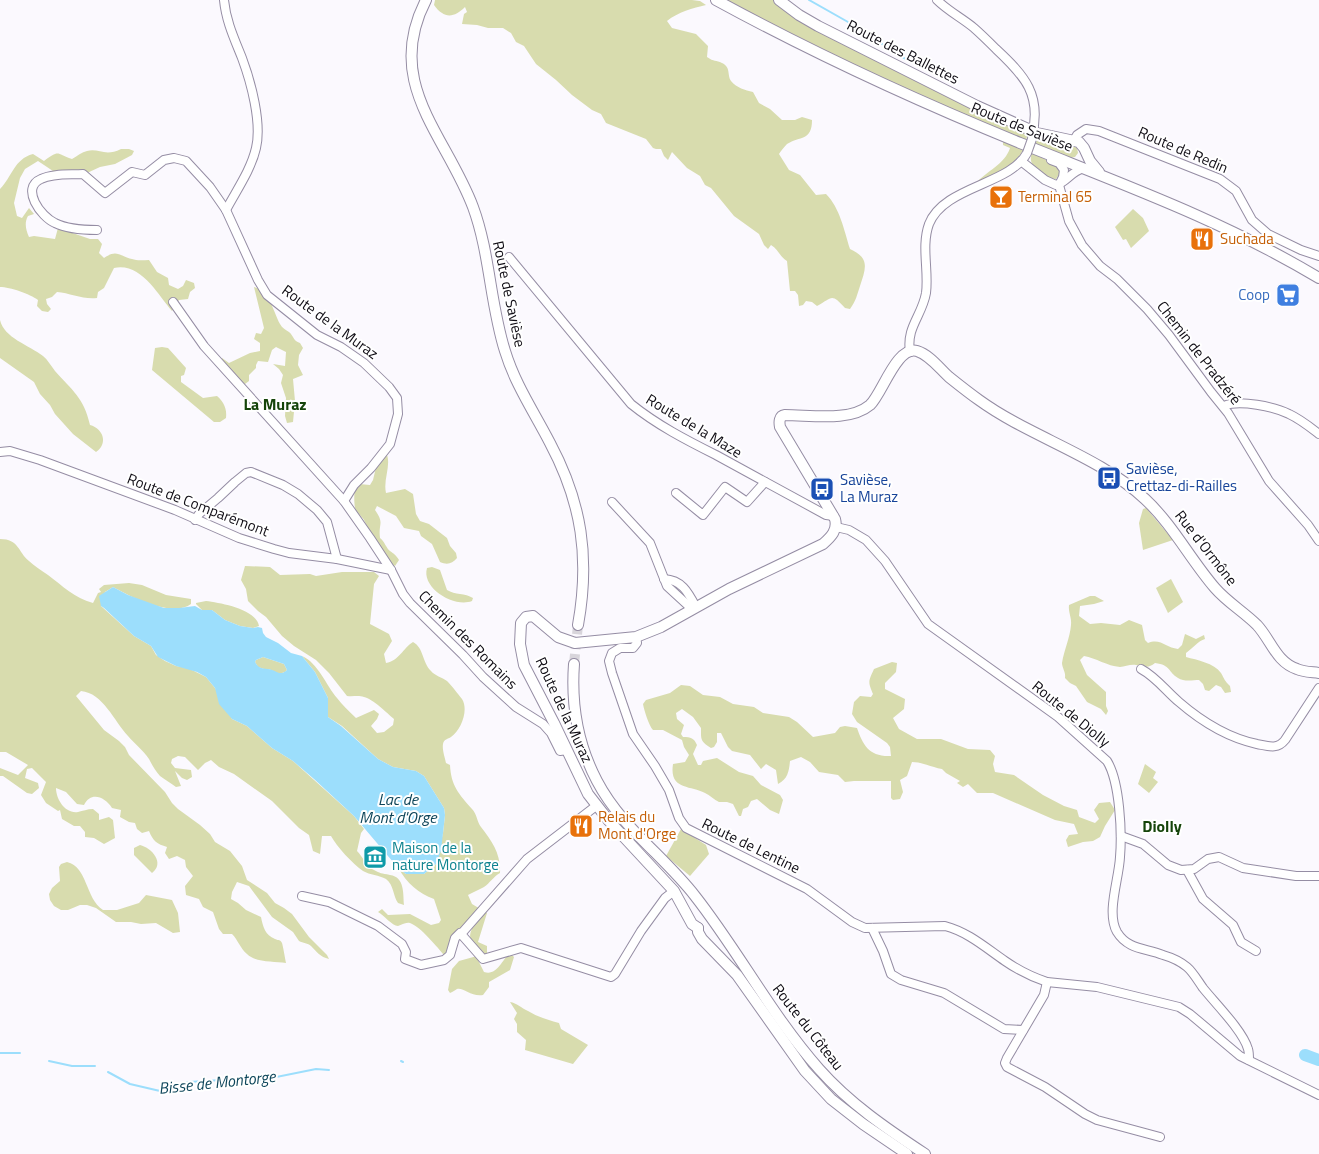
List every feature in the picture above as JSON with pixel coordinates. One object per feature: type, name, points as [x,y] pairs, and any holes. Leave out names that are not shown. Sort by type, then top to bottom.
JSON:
[{"type":"street","points":[[224,0],[229,26],[247,74],[258,130],[252,160],[226,210]]},
{"type":"street","name":"Route de Savièse","points":[[426,0],[419,14],[413,38],[412,63],[417,91],[428,119],[460,176],[475,211],[500,331],[510,364],[521,390],[555,452],[572,492],[580,524],[584,557],[583,589],[578,625]]},
{"type":"street","name":"Route de Savièse","points":[[716,0],[861,75],[952,115],[1102,174],[1233,230],[1319,278]]},
{"type":"street","name":"Route des Ballettes","points":[[779,0],[818,26],[1033,135],[1037,133],[1074,140]]},
{"type":"street","points":[[836,528],[834,516],[780,427],[780,418],[785,415],[845,415],[862,410],[871,403],[901,356],[910,352],[908,343],[910,330],[925,295],[926,239],[934,215],[953,198],[1006,172],[1021,161],[1027,154],[1033,135],[1036,111],[1030,91],[1018,70],[974,28],[946,9],[937,0]]},
{"type":"street","name":"Route de Redin","points":[[1074,140],[1076,135],[1086,129],[1100,130],[1220,178],[1236,191],[1252,220],[1268,234],[1301,250],[1319,256]]},
{"type":"street","points":[[1070,162],[1078,157],[1081,152],[1074,140]]},
{"type":"street","points":[[1074,140],[1082,145],[1090,162],[1102,174]]},
{"type":"street","name":"Chemin de Pradzéré","points":[[1038,150],[1062,166],[1064,174],[1059,185],[1069,221],[1086,250],[1100,266],[1117,280],[1157,320],[1210,392],[1224,406],[1269,481],[1308,525],[1319,541]]},
{"type":"street","name":"Route de la Muraz","points":[[97,230],[85,230],[56,224],[47,217],[32,196],[31,190],[34,184],[42,178],[84,174],[106,193],[132,172],[144,175],[164,160],[174,158],[186,161],[198,173],[226,210],[258,280],[267,295],[317,335],[341,347],[364,363],[389,387],[397,398],[398,414],[390,444],[371,468],[354,485],[344,501]]},
{"type":"street","points":[[1021,161],[1050,183],[1059,185],[1074,172],[1084,168]]},
{"type":"street","name":"Route de la Maze","points":[[510,257],[631,404],[651,420],[826,515],[834,516]]},
{"type":"street","name":"Chemin des Romains","points":[[174,302],[204,346],[344,501],[370,538],[403,594],[416,610],[516,707],[543,724],[551,733],[560,750],[567,750]]},
{"type":"street","name":"Rue d'Ormône","points":[[910,352],[917,351],[925,356],[949,377],[1016,423],[1089,461],[1132,487],[1164,519],[1216,588],[1261,630],[1280,658],[1298,670],[1319,673]]},
{"type":"street","points":[[1224,406],[1240,403],[1280,411],[1289,414],[1319,434]]},
{"type":"street","name":"Route de Comparémont","points":[[0,452],[10,451],[40,460],[239,538],[282,551],[337,559],[390,570]]},
{"type":"street","points":[[195,520],[199,514],[234,482],[246,473],[251,472],[283,485],[318,510],[327,522],[337,559]]},
{"type":"street","points":[[676,493],[703,514],[725,487],[747,502],[765,482]]},
{"type":"street","points":[[612,502],[650,543],[664,579],[672,591],[694,608]]},
{"type":"street","name":"Route de la Muraz","points":[[836,528],[829,539],[818,547],[741,583],[661,627],[636,637],[575,643],[558,637],[533,616],[528,616],[522,621],[520,641],[524,665],[583,785],[596,806],[674,891],[692,924],[698,928],[702,939],[741,981],[805,1071],[831,1099],[907,1154]]},
{"type":"street","name":"Route de Diolly","points":[[836,528],[849,530],[866,540],[885,561],[928,624],[1058,717],[1101,754],[1111,768],[1115,781],[1121,836],[1113,905],[1113,922],[1117,931],[1123,940],[1129,944],[1164,955],[1187,967],[1241,1035],[1248,1049],[1249,1060]]},
{"type":"street","points":[[664,579],[673,580],[683,586],[691,597],[694,608]]},
{"type":"street","name":"Route de Lentine","points":[[636,637],[637,643],[633,648],[615,650],[610,656],[609,661],[634,734],[669,790],[682,823],[691,831],[724,845],[807,888],[856,925],[865,928],[945,926],[965,933],[1016,968],[1047,982],[1097,987],[1179,1008],[1190,1014],[1240,1056],[1319,1095]]},
{"type":"street","points":[[574,664],[573,689],[577,725],[584,753],[599,785],[624,822],[688,886],[711,917],[698,928]]},
{"type":"street","points":[[1141,669],[1147,672],[1197,716],[1242,740],[1271,747],[1279,746],[1285,740],[1319,688]]},
{"type":"street","points":[[302,896],[329,902],[378,926],[402,944],[406,952],[405,959],[421,965],[447,958],[451,953],[455,938],[527,859],[596,806]]},
{"type":"street","points":[[1121,836],[1143,844],[1171,866],[1187,870],[1196,869],[1208,859],[1219,857],[1243,868],[1296,876],[1319,876]]},
{"type":"street","points":[[1187,870],[1203,900],[1233,925],[1241,942],[1256,951]]},
{"type":"street","points":[[460,934],[483,959],[521,948],[608,978],[615,974],[649,920],[665,898],[674,891]]},
{"type":"street","name":"Route du Côteau","points":[[711,917],[785,1025],[818,1068],[862,1110],[925,1154]]},
{"type":"street","points":[[872,928],[891,974],[901,980],[944,993],[1004,1029],[1023,1030]]},
{"type":"street","points":[[1047,982],[1044,995],[1007,1058],[1005,1063],[1007,1067],[1045,1087],[1097,1120],[1160,1137]]},
{"type":"green space","points":[[435,0],[692,0],[700,1],[706,5],[681,13],[667,21],[672,28],[696,34],[708,46],[707,57],[725,65],[733,83],[753,92],[759,103],[770,109],[782,120],[795,120],[802,117],[812,120],[808,135],[787,144],[779,154],[789,170],[800,175],[816,195],[826,194],[831,200],[841,220],[850,249],[864,260],[864,274],[850,309],[845,308],[834,298],[817,306],[812,302],[806,301],[803,305],[799,306],[798,295],[795,291],[790,291],[787,261],[771,245],[768,249],[759,234],[734,216],[711,188],[705,185],[700,176],[687,168],[672,152],[668,160],[661,149],[653,148],[646,139],[606,123],[601,114],[592,110],[572,95],[536,64],[524,46],[516,42],[511,33],[503,28],[462,24],[464,14],[467,12],[465,7],[453,15],[445,15],[434,5]]},
{"type":"green space","points":[[725,0],[774,0],[1024,132],[1027,136],[1026,141],[849,64]]},
{"type":"green space","points":[[1039,139],[1074,145],[1078,153],[1075,157],[1069,158],[1034,144]]},
{"type":"green space","points":[[1003,140],[1024,148],[1010,165],[976,183],[1008,154],[1010,148],[1003,145]]},
{"type":"green space","points":[[121,149],[134,151],[132,155],[115,164],[100,167],[87,173],[80,171],[56,173],[38,161],[25,169],[20,178],[14,203],[17,216],[22,218],[29,208],[34,214],[28,216],[26,221],[29,237],[55,239],[58,228],[90,239],[98,239],[102,244],[99,253],[104,258],[108,255],[118,254],[134,260],[149,260],[157,272],[168,278],[169,285],[178,289],[183,286],[186,280],[194,283],[195,288],[190,292],[188,299],[179,300],[172,311],[148,281],[141,275],[124,267],[114,268],[104,288],[98,292],[97,298],[57,292],[52,297],[46,299],[51,309],[48,312],[42,311],[37,306],[38,300],[25,293],[0,287],[0,189],[17,164],[33,154],[44,161],[56,154],[72,159],[81,153],[91,150],[111,152]]},
{"type":"green space","points":[[1032,153],[1055,164],[1061,171],[1056,179],[1037,171],[1032,162]]},
{"type":"green space","points":[[1133,209],[1143,218],[1149,231],[1131,248],[1126,239],[1123,240],[1115,227]]},
{"type":"green space","points":[[254,287],[264,293],[283,328],[303,348],[299,355],[298,365],[303,375],[293,379],[295,401],[293,422],[287,423],[285,416],[286,398],[281,383],[283,375],[273,364],[285,366],[286,352],[276,347],[272,350],[268,362],[258,361],[256,368],[249,375],[249,381],[245,384],[240,383],[221,360],[222,358],[229,363],[250,353],[260,351],[260,343],[254,339],[256,333],[261,334],[264,328]]},
{"type":"green space","points":[[0,320],[6,332],[45,358],[77,395],[90,425],[99,430],[103,437],[100,449],[96,452],[73,434],[40,394],[34,382],[0,358]]},
{"type":"green space","points":[[155,348],[168,348],[186,368],[184,375],[181,376],[181,382],[203,398],[217,396],[224,406],[226,418],[220,422],[214,422],[152,370]]},
{"type":"green space","points":[[387,455],[386,493],[405,489],[413,494],[416,514],[420,521],[429,524],[447,538],[450,546],[456,553],[457,558],[453,562],[447,564],[440,562],[432,544],[421,536],[419,531],[404,528],[396,516],[377,506],[375,510],[380,521],[380,538],[399,560],[395,566],[377,545],[364,520],[356,510],[354,501],[355,488],[359,484],[370,485],[378,459]]},
{"type":"green space","points":[[1146,508],[1173,540],[1143,550],[1139,523],[1143,509]]},
{"type":"green space","points":[[0,539],[11,541],[33,565],[74,595],[86,601],[93,603],[98,593],[101,592],[99,589],[104,585],[129,583],[142,585],[166,595],[191,599],[191,604],[183,608],[173,609],[130,596],[113,587],[105,592],[101,606],[134,636],[151,646],[156,655],[176,666],[188,668],[206,677],[215,688],[232,719],[247,726],[272,748],[293,761],[354,816],[364,829],[361,833],[357,851],[372,869],[379,873],[395,876],[401,882],[404,905],[398,903],[391,884],[386,879],[359,868],[341,850],[331,836],[322,836],[320,854],[313,851],[309,835],[299,828],[272,801],[211,760],[198,770],[185,757],[178,756],[172,759],[171,763],[175,768],[191,770],[192,777],[187,780],[175,771],[181,786],[176,787],[160,776],[147,756],[123,730],[108,709],[89,693],[81,691],[76,696],[104,730],[125,747],[129,755],[165,792],[178,809],[200,825],[210,834],[215,842],[230,851],[242,866],[247,880],[267,893],[275,903],[292,914],[329,959],[321,956],[310,945],[299,941],[293,932],[272,917],[249,886],[237,882],[231,899],[246,910],[261,917],[267,933],[282,943],[286,963],[251,957],[232,934],[223,934],[219,929],[213,912],[203,907],[199,899],[186,895],[185,886],[193,876],[186,867],[185,860],[177,856],[169,859],[165,853],[167,847],[156,842],[149,831],[142,833],[137,829],[135,823],[120,817],[121,810],[112,808],[106,801],[98,797],[90,798],[84,805],[77,804],[66,792],[56,788],[62,805],[69,811],[78,812],[93,809],[99,814],[99,820],[109,817],[113,820],[115,838],[104,844],[94,838],[85,837],[85,832],[80,826],[74,826],[62,819],[60,810],[58,811],[46,803],[41,795],[46,782],[32,768],[27,769],[25,778],[38,783],[39,788],[32,794],[27,793],[3,776],[0,776],[0,768],[18,775],[28,765],[6,752],[0,752]]},
{"type":"green space","points":[[245,566],[270,567],[280,575],[310,574],[316,576],[342,572],[374,572],[379,576],[374,584],[370,624],[389,634],[392,641],[384,654],[386,663],[398,657],[413,642],[419,648],[431,671],[447,681],[462,699],[465,709],[461,725],[455,734],[445,740],[443,746],[446,763],[450,765],[456,789],[474,811],[480,825],[492,843],[500,866],[500,873],[484,887],[468,895],[472,904],[487,913],[478,942],[487,946],[487,955],[478,960],[484,972],[488,973],[496,970],[510,953],[514,957],[510,970],[489,982],[489,987],[483,995],[475,995],[459,989],[450,993],[448,990],[452,969],[459,961],[477,956],[471,942],[472,929],[469,925],[445,956],[414,925],[405,923],[396,926],[378,912],[382,909],[388,915],[410,914],[431,925],[439,923],[441,920],[434,899],[413,887],[399,869],[406,874],[424,874],[436,864],[443,833],[444,808],[424,776],[416,771],[393,767],[378,759],[342,726],[328,717],[328,698],[315,672],[302,656],[313,664],[339,701],[356,718],[374,710],[379,714],[371,726],[377,733],[384,732],[393,725],[394,719],[368,698],[347,696],[316,660],[282,636],[266,617],[248,601],[246,589],[241,580]]},
{"type":"green space","points":[[432,567],[440,570],[447,590],[470,596],[473,598],[472,601],[457,602],[440,595],[429,583],[426,575],[427,568]]},
{"type":"green space","points":[[1171,579],[1183,602],[1168,613],[1156,588]]},
{"type":"green space","points":[[1090,596],[1095,596],[1104,601],[1080,606],[1079,616],[1090,624],[1120,625],[1129,620],[1142,625],[1145,640],[1148,643],[1160,642],[1178,649],[1182,645],[1185,634],[1196,639],[1204,635],[1205,639],[1186,653],[1186,657],[1205,662],[1218,670],[1230,686],[1231,692],[1225,693],[1221,687],[1216,685],[1209,691],[1205,690],[1199,680],[1180,679],[1167,667],[1160,664],[1155,663],[1148,667],[1134,665],[1120,667],[1084,656],[1080,660],[1087,675],[1106,692],[1108,711],[1106,715],[1101,709],[1087,702],[1076,686],[1065,678],[1062,665],[1071,625],[1069,605]]},
{"type":"green space","points":[[206,601],[229,605],[245,611],[252,615],[259,626],[253,628],[240,626],[225,620],[212,610],[202,610],[196,604]]},
{"type":"green space","points":[[263,657],[284,664],[287,670],[279,674],[269,669],[258,667],[255,662],[256,660]]},
{"type":"green space","points":[[892,662],[897,663],[896,672],[885,683],[885,689],[905,699],[904,709],[893,718],[899,729],[917,739],[941,739],[968,749],[990,750],[995,756],[993,764],[995,772],[1014,775],[1043,795],[1064,806],[1077,810],[1079,817],[1095,823],[1099,819],[1094,810],[1099,803],[1110,802],[1115,810],[1100,837],[1093,841],[1068,847],[1066,840],[1069,835],[1078,834],[1074,824],[1055,820],[993,793],[977,793],[968,784],[963,787],[957,783],[960,781],[942,769],[919,763],[912,762],[907,776],[900,780],[903,792],[900,799],[893,800],[891,798],[891,781],[845,782],[838,775],[819,772],[810,762],[801,757],[790,761],[786,777],[778,784],[776,770],[766,764],[761,769],[750,755],[732,751],[721,733],[717,733],[717,742],[714,747],[711,748],[705,744],[701,738],[701,728],[693,717],[682,709],[676,713],[677,719],[684,725],[681,734],[683,737],[692,738],[696,743],[693,754],[698,765],[701,765],[703,761],[717,758],[739,772],[753,776],[761,785],[780,795],[783,800],[779,814],[770,810],[757,799],[751,801],[748,807],[743,809],[741,816],[739,816],[733,804],[719,802],[705,793],[677,782],[674,778],[673,764],[685,762],[689,755],[682,740],[663,730],[653,730],[648,722],[643,704],[646,700],[670,693],[681,685],[690,686],[703,695],[720,697],[733,704],[754,707],[763,713],[789,717],[813,737],[835,733],[840,727],[857,728],[868,749],[883,756],[891,756],[890,747],[887,743],[857,722],[852,714],[854,702],[860,696],[871,697],[873,694],[869,682],[874,669]]},
{"type":"green space","points":[[1145,764],[1156,772],[1153,778],[1158,782],[1149,793],[1138,784]]},
{"type":"green space","points":[[681,829],[706,845],[709,854],[690,876],[666,856]]},
{"type":"green space","points":[[140,845],[149,849],[155,856],[157,865],[152,873],[134,855],[134,848]]},
{"type":"green space","points":[[67,862],[79,870],[97,905],[103,910],[117,910],[139,903],[146,895],[172,900],[178,913],[180,932],[173,933],[156,923],[116,922],[96,908],[87,905],[80,905],[68,910],[61,910],[54,906],[49,894],[52,888],[60,881],[59,867]]},
{"type":"green space","points":[[510,1002],[539,1017],[559,1023],[561,1029],[588,1045],[573,1064],[525,1050],[526,1040],[517,1032],[517,1024],[514,1019],[517,1013]]},
{"type":"water","name":"Lac de Mont d'Orge","points":[[113,587],[128,595],[164,608],[195,606],[202,610],[212,610],[225,620],[240,626],[262,628],[266,637],[291,653],[302,656],[315,672],[328,698],[328,717],[378,759],[393,767],[416,771],[424,776],[444,808],[445,815],[441,851],[436,864],[424,874],[406,874],[399,869],[354,816],[314,779],[293,761],[272,748],[247,726],[232,719],[219,704],[215,688],[206,677],[158,657],[151,646],[134,636],[101,606],[99,596]],"holes":[[[263,657],[284,664],[287,670],[280,673],[261,668],[255,662]]]},
{"type":"waterway","points":[[809,0],[848,22],[907,60]]},
{"type":"waterway","name":"Bisse de Montorge","points":[[0,1053],[20,1053]]},
{"type":"waterway","points":[[1305,1055],[1319,1060]]},
{"type":"waterway","name":"Bisse de Montorge","points":[[49,1061],[72,1066],[95,1066]]},
{"type":"waterway","name":"Bisse de Montorge","points":[[108,1072],[130,1084],[160,1091],[189,1082],[221,1080],[251,1082],[316,1069],[329,1070]]},
{"type":"tunnel","points":[[574,664],[578,625]]},
{"type":"place","name":"Terminal 65","points":[[1001,197]]},
{"type":"place","name":"Suchada","points":[[1202,239]]},
{"type":"place","name":"Coop","points":[[1288,295]]},
{"type":"place","name":"Savièse, Crettaz-di-Railles","points":[[1109,478]]},
{"type":"place","name":"Savièse, La Muraz","points":[[822,489]]},
{"type":"place","name":"Relais du Mont d'Orge","points":[[581,826]]},
{"type":"place","name":"Maison de la nature Montorge","points":[[375,857]]},
{"type":"district","name":"La Muraz","points":[[275,404]]},
{"type":"district","name":"Diolly","points":[[1162,826]]}]
